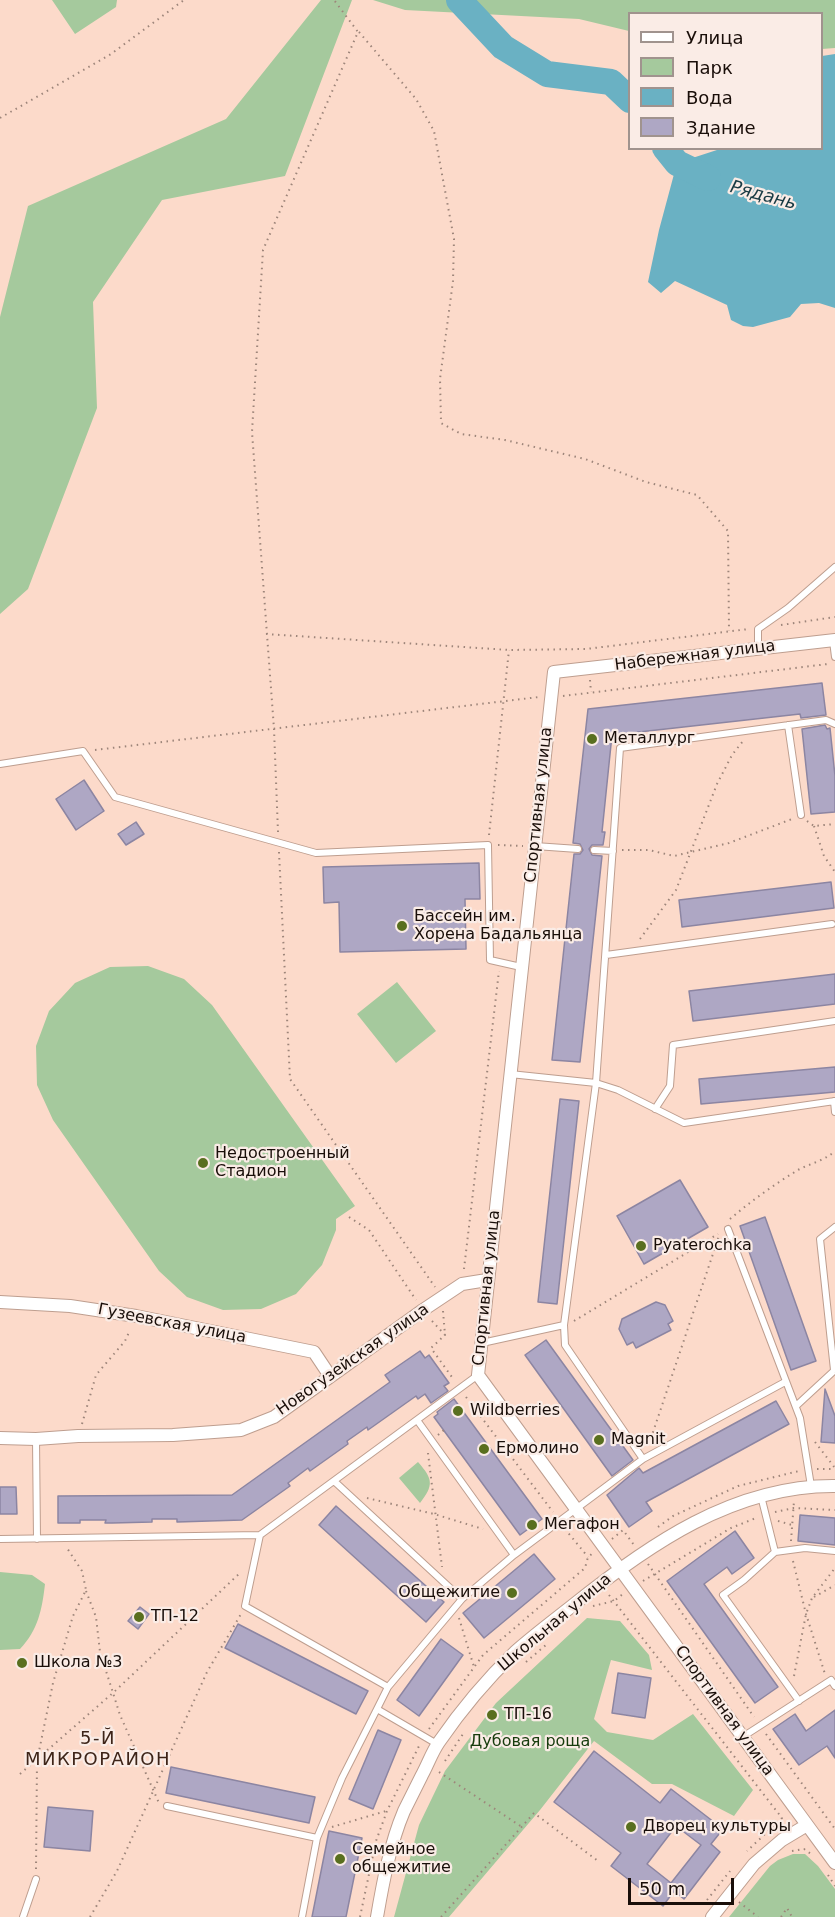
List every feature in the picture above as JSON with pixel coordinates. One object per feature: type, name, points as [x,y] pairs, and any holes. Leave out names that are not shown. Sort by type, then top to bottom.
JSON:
[{"type":"street","name":"Набережная улица","points":[[554,672],[834,640]]},
{"type":"street","name":"Спортивная улица","points":[[554,672],[478,1375],[619,1570],[744,1736],[807,1825],[829,1866]]},
{"type":"street","name":"Новогузейская улица","points":[[0,1438],[173,1435],[241,1430],[274,1417],[462,1284],[487,1280]]},
{"type":"street","name":"Гузеевская улица","points":[[0,1302],[70,1306],[136,1316],[314,1352],[330,1376]]},
{"type":"street","name":"Школьная улица","points":[[377,1917],[385,1873],[403,1813],[437,1744],[480,1688],[516,1651],[619,1570],[671,1534],[696,1521],[720,1509],[761,1496],[811,1485],[835,1486]]},
{"type":"street","points":[[712,1917],[754,1864],[782,1840],[807,1825]]},
{"type":"lane","points":[[758,648],[758,629],[788,608],[835,567]]},
{"type":"lane","points":[[834,640],[835,657]]},
{"type":"lane","points":[[644,1459],[565,1345],[564,1325],[596,1083],[620,748],[826,720],[835,724]]},
{"type":"lane","points":[[788,725],[801,815]]},
{"type":"lane","points":[[0,764],[83,751],[115,797],[316,853],[488,845],[490,960],[521,967]]},
{"type":"lane","points":[[534,846],[578,849]]},
{"type":"lane","points":[[594,850],[613,851]]},
{"type":"lane","points":[[606,955],[832,924]]},
{"type":"lane","points":[[655,1109],[670,1086],[673,1044],[835,1020]]},
{"type":"lane","points":[[509,1074],[596,1083],[618,1090],[684,1123],[835,1101],[835,1112]]},
{"type":"lane","points":[[796,1406],[834,1370],[820,1239],[835,1227]]},
{"type":"lane","points":[[728,1228],[800,1418],[811,1485]]},
{"type":"lane","points":[[481,1344],[564,1325]]},
{"type":"lane","points":[[0,1539],[260,1535],[478,1375]]},
{"type":"lane","points":[[302,1917],[319,1834],[342,1778],[388,1687],[462,1599],[514,1555],[644,1459],[785,1382]]},
{"type":"lane","points":[[417,1420],[514,1555]]},
{"type":"lane","points":[[36,1439],[37,1539]]},
{"type":"lane","points":[[334,1480],[462,1599]]},
{"type":"lane","points":[[761,1496],[775,1552]]},
{"type":"lane","points":[[260,1535],[245,1606],[388,1687]]},
{"type":"lane","points":[[799,1701],[723,1595],[744,1580],[775,1552],[805,1548],[835,1551]]},
{"type":"lane","points":[[744,1736],[799,1701],[833,1683]]},
{"type":"lane","points":[[377,1709],[437,1744]]},
{"type":"lane","points":[[167,1806],[319,1834]]},
{"type":"lane","points":[[23,1917],[36,1880]]},
{"type":"path","points":[[0,118],[111,54],[184,0]]},
{"type":"path","points":[[334,0],[358,32],[416,99],[434,131],[454,239],[453,281],[440,379],[441,423],[460,434],[505,440],[585,459],[646,482],[697,495],[728,531],[729,631]]},
{"type":"path","points":[[358,32],[263,250],[252,432],[274,729],[290,1079],[442,1297],[445,1335]]},
{"type":"path","points":[[780,625],[835,617]]},
{"type":"path","points":[[266,634],[508,650],[586,649],[758,629]]},
{"type":"path","points":[[508,650],[505,701],[488,845],[534,846]]},
{"type":"path","points":[[83,751],[505,701],[570,696],[835,663]]},
{"type":"path","points":[[631,951],[676,890],[717,784],[732,755],[752,730]]},
{"type":"path","points":[[613,851],[649,850],[674,856],[729,843],[801,815],[814,826],[824,856],[835,872]]},
{"type":"path","points":[[814,826],[835,824]]},
{"type":"path","points":[[462,1284],[500,963]]},
{"type":"path","points":[[728,1228],[730,1220],[745,1207],[800,1169],[827,1158],[835,1151]]},
{"type":"path","points":[[349,1217],[369,1230],[423,1310],[445,1335]]},
{"type":"path","points":[[564,1325],[586,1315],[720,1233],[644,1459]]},
{"type":"path","points":[[78,1436],[96,1375],[125,1341],[136,1316]]},
{"type":"path","points":[[445,1335],[431,1348],[588,1557]]},
{"type":"path","points":[[800,1418],[835,1468]]},
{"type":"path","points":[[426,1432],[444,1583]]},
{"type":"path","points":[[796,1471],[790,1550],[806,1614],[825,1673],[833,1683]]},
{"type":"path","points":[[347,1492],[498,1533]]},
{"type":"path","points":[[592,1607],[614,1601],[632,1587],[732,1528],[765,1514],[794,1508],[835,1510]]},
{"type":"path","points":[[623,1530],[835,1829]]},
{"type":"path","points":[[61,1538],[82,1571],[96,1617],[100,1652],[120,1715],[158,1802],[167,1806]]},
{"type":"path","points":[[20,1774],[114,1692],[255,1559]]},
{"type":"path","points":[[790,1690],[806,1614],[812,1598],[835,1568]]},
{"type":"path","points":[[600,1584],[782,1818],[748,1850]]},
{"type":"path","points":[[812,1598],[835,1585]]},
{"type":"path","points":[[36,1880],[37,1761],[53,1683],[73,1616],[86,1590]]},
{"type":"path","points":[[90,1917],[117,1871],[207,1672],[245,1606]]},
{"type":"path","points":[[456,1607],[474,1667]]},
{"type":"path","points":[[526,1662],[551,1641]]},
{"type":"path","points":[[470,1723],[438,1772],[522,1827]]},
{"type":"path","points":[[319,1834],[387,1811]]},
{"type":"path","points":[[441,1917],[534,1813],[598,1861]]},
{"type":"path","points":[[786,1853],[804,1849],[817,1860]]},
{"type":"path","points":[[829,1866],[835,1886]]},
{"type":"path","points":[[706,1901],[732,1868]]},
{"type":"path","points":[[729,1894],[758,1917]]},
{"type":"path","points":[[781,1917],[787,1908],[792,1917]]},
{"type":"green space","points":[[52,0],[117,0],[116,7],[75,34]]},
{"type":"green space","points":[[321,0],[352,0],[285,176],[162,200],[93,302],[97,408],[28,589],[0,614],[0,317],[28,206],[226,119]]},
{"type":"green space","points":[[373,0],[835,0],[835,48],[823,49],[823,12],[628,12],[628,31],[579,19],[405,10]]},
{"type":"green space","name":"Недостроенный Стадион","points":[[148,966],[184,979],[212,1005],[355,1206],[336,1219],[336,1230],[322,1265],[296,1294],[261,1309],[223,1310],[187,1297],[159,1271],[53,1120],[37,1085],[36,1046],[49,1011],[75,983],[110,967]]},
{"type":"green space","points":[[397,982],[436,1031],[396,1063],[357,1014]]},
{"type":"green space","points":[[418,1462],[427,1473],[430,1482],[428,1491],[420,1503],[399,1478]]},
{"type":"green space","points":[[0,1572],[32,1575],[45,1584],[38,1619],[20,1649],[0,1650]]},
{"type":"green space","name":"Дубовая роща","points":[[587,1618],[620,1621],[649,1655],[652,1670],[611,1660],[594,1719],[607,1732],[653,1740],[693,1714],[753,1790],[734,1816],[672,1784],[652,1784],[594,1741],[540,1810],[449,1917],[394,1917],[419,1825],[445,1771],[496,1703]]},
{"type":"green space","points":[[793,1854],[805,1854],[818,1866],[835,1889],[835,1917],[729,1917],[770,1866]]},
{"type":"water","points":[[835,54],[835,308],[819,303],[801,304],[790,317],[753,327],[743,326],[731,320],[727,305],[675,281],[661,293],[648,282],[677,163],[717,150],[823,150],[823,56]]},
{"type":"building","points":[[822,683],[826,715],[801,718],[800,714],[612,735],[602,832],[605,832],[603,845],[592,845],[589,849],[592,855],[602,856],[580,1062],[552,1060],[574,854],[580,854],[583,850],[580,844],[573,843],[588,709]]},
{"type":"building","points":[[825,725],[827,729],[830,728],[835,776],[835,812],[811,814],[802,729]]},
{"type":"building","points":[[84,780],[104,811],[76,830],[56,799]]},
{"type":"building","points":[[136,822],[144,834],[126,845],[118,834]]},
{"type":"building","name":"Бассейн им. Хорена Бадальянца","points":[[479,863],[480,899],[465,899],[466,949],[340,952],[339,902],[324,903],[323,867]]},
{"type":"building","points":[[831,882],[834,908],[682,927],[679,900]]},
{"type":"building","points":[[835,974],[835,1004],[693,1021],[689,991]]},
{"type":"building","points":[[835,1067],[835,1092],[701,1104],[699,1079]]},
{"type":"building","points":[[560,1099],[579,1101],[557,1304],[538,1302]]},
{"type":"building","points":[[680,1180],[708,1227],[644,1264],[617,1216]]},
{"type":"building","points":[[765,1217],[816,1361],[791,1370],[740,1226]]},
{"type":"building","points":[[656,1302],[665,1305],[673,1321],[668,1324],[671,1330],[636,1348],[633,1342],[627,1345],[619,1329],[622,1319]]},
{"type":"building","points":[[546,1340],[633,1460],[612,1476],[525,1355]]},
{"type":"building","points":[[420,1351],[425,1358],[429,1355],[449,1383],[444,1386],[448,1391],[431,1403],[425,1394],[418,1399],[416,1396],[368,1430],[367,1427],[347,1441],[348,1444],[310,1471],[308,1468],[288,1483],[290,1486],[242,1520],[177,1522],[177,1519],[152,1519],[152,1522],[105,1523],[106,1520],[80,1520],[80,1523],[58,1523],[58,1496],[232,1495],[390,1382],[385,1375]]},
{"type":"building","points":[[825,1389],[835,1416],[835,1443],[821,1442]]},
{"type":"building","points":[[454,1399],[542,1519],[520,1535],[434,1417]]},
{"type":"building","points":[[776,1401],[789,1424],[646,1502],[652,1511],[629,1527],[607,1495],[639,1468],[643,1473]]},
{"type":"building","points":[[0,1487],[16,1487],[17,1514],[0,1514]]},
{"type":"building","points":[[336,1506],[444,1602],[426,1622],[319,1525]]},
{"type":"building","points":[[800,1515],[835,1518],[835,1545],[798,1541]]},
{"type":"building","points":[[735,1531],[754,1558],[732,1574],[727,1567],[704,1584],[778,1687],[755,1703],[667,1581]]},
{"type":"building","name":"Общежитие","points":[[534,1554],[555,1579],[484,1638],[463,1613]]},
{"type":"building","name":"ТП-12","points":[[140,1607],[149,1614],[138,1629],[128,1621]]},
{"type":"building","points":[[238,1624],[368,1691],[356,1714],[225,1648]]},
{"type":"building","points":[[441,1639],[463,1655],[419,1716],[397,1700]]},
{"type":"building","points":[[618,1673],[651,1678],[645,1718],[612,1713]]},
{"type":"building","points":[[835,1710],[835,1758],[827,1746],[799,1765],[773,1729],[795,1714],[806,1731]]},
{"type":"building","points":[[378,1730],[401,1740],[373,1809],[349,1799]]},
{"type":"building","name":"Дворец культуры","points":[[594,1751],[660,1803],[671,1789],[723,1829],[711,1844],[720,1852],[684,1899],[674,1891],[663,1906],[611,1866],[621,1853],[554,1802]],"holes":[[[676,1826],[701,1845],[671,1883],[647,1864]]]},
{"type":"building","points":[[171,1767],[315,1797],[309,1823],[166,1793]]},
{"type":"building","points":[[48,1807],[93,1811],[90,1851],[44,1847]]},
{"type":"building","name":"Семейное общежитие","points":[[329,1831],[362,1838],[346,1917],[312,1917]]},
{"type":"waterway","name":"Рядань","points":[[459,0],[503,47],[547,74],[611,82],[628,98]]},
{"type":"waterway","name":"Рядань","points":[[667,150],[677,163],[708,178]]},
{"type":"place","name":"Металлург","points":[[592,739]]},
{"type":"place","name":"Бассейн им. Хорена Бадальянца","points":[[402,926]]},
{"type":"place","name":"Недостроенный Стадион","points":[[203,1163]]},
{"type":"place","name":"Pyaterochka","points":[[641,1246]]},
{"type":"place","name":"Wildberries","points":[[458,1411]]},
{"type":"place","name":"Magnit","points":[[599,1440]]},
{"type":"place","name":"Ермолино","points":[[484,1449]]},
{"type":"place","name":"Мегафон","points":[[532,1525]]},
{"type":"place","name":"Общежитие","points":[[512,1593]]},
{"type":"place","name":"ТП-12","points":[[139,1617]]},
{"type":"place","name":"Школа №3","points":[[22,1663]]},
{"type":"place","name":"ТП-16","points":[[492,1715]]},
{"type":"place","name":"Дворец культуры","points":[[631,1827]]},
{"type":"place","name":"Семейное общежитие","points":[[340,1859]]},
{"type":"district","name":"5-Й МИКРОРАЙОН","points":[[98,1749]]}]
